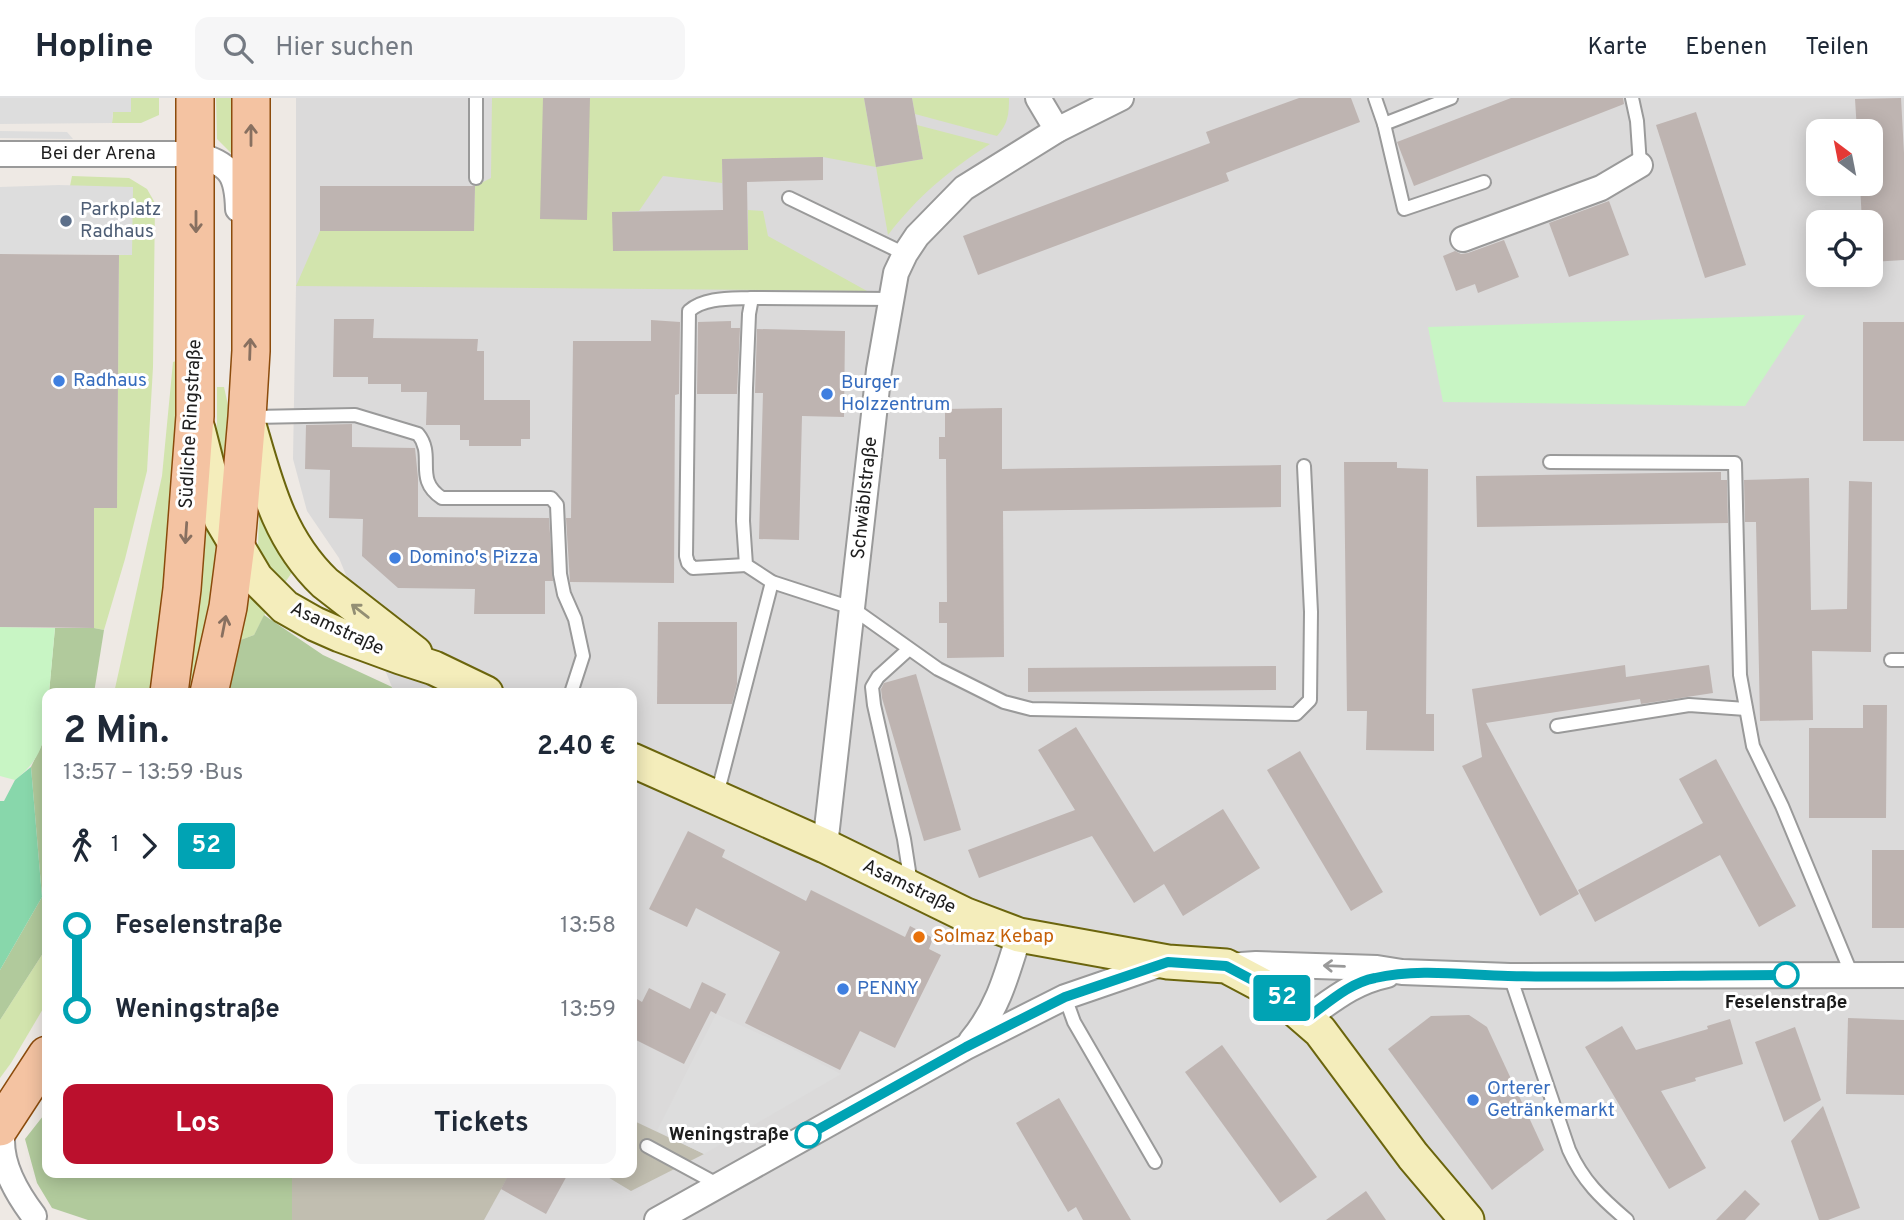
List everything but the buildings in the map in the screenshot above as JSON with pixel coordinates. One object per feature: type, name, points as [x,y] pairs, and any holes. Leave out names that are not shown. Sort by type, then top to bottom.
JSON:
[{"type":"main road","name":"Südliche Ringstraße","points":[[170,688],[182,589],[195,416],[195,98]]},
{"type":"main road","points":[[210,688],[228,607],[247,417],[252,277],[251,98]]},
{"type":"main road","points":[[3,1123],[42,1063]]},
{"type":"street","points":[[1038,98],[1057,130]]},
{"type":"street","name":"Schwäblstraße","points":[[825,846],[879,370],[896,273],[917,236],[964,188],[1057,130],[1121,98]]},
{"type":"street","name":"Bei der Arena","points":[[0,154],[197,154]]},
{"type":"street","points":[[197,154],[212,159],[232,173],[237,195],[239,240],[252,277]]},
{"type":"street","points":[[1463,239],[1601,188],[1640,165]]},
{"type":"street","name":"Asamstraße","points":[[195,416],[221,519],[256,578],[285,607],[340,635],[434,668],[476,688]]},
{"type":"street","name":"Asamstraße","points":[[247,417],[269,495],[290,541],[313,572],[434,668]]},
{"type":"street","name":"Asamstraße","points":[[637,762],[825,846],[966,915],[1019,935],[1168,962],[1226,966],[1275,992],[1320,1031],[1413,1156],[1467,1220]]},
{"type":"street","points":[[966,1047],[983,1027],[996,1004],[1019,935]]},
{"type":"street","points":[[657,1220],[966,1047],[1065,997],[1168,962]]},
{"type":"street","points":[[1226,966],[1256,964],[1377,968],[1402,972],[1510,976],[1904,975]]},
{"type":"street","points":[[1307,1018],[1358,983],[1402,972]]},
{"type":"street","points":[[3,1123],[2,1141],[6,1161],[17,1190],[37,1218]]},
{"type":"street","points":[[0,1200],[37,1218]]},
{"type":"lane","points":[[476,98],[477,178]]},
{"type":"lane","points":[[1375,98],[1384,124],[1404,209],[1484,182]]},
{"type":"lane","points":[[1384,124],[1451,98]]},
{"type":"lane","points":[[1632,98],[1637,121],[1640,165]]},
{"type":"lane","points":[[789,198],[905,254]]},
{"type":"lane","points":[[746,565],[743,521],[745,414],[752,298]]},
{"type":"lane","points":[[892,299],[752,298],[696,304],[689,311],[686,556],[693,568],[746,565],[772,582],[852,608],[938,669],[1004,702],[1031,709],[1296,714],[1310,700],[1311,612],[1304,466]]},
{"type":"lane","points":[[247,417],[355,415],[418,434],[425,442],[427,482],[433,492],[442,498],[551,498],[557,505],[560,573],[564,594],[575,619],[583,656],[573,688]]},
{"type":"lane","points":[[1550,462],[1735,463],[1740,676],[1753,746],[1782,806],[1852,975]]},
{"type":"lane","points":[[716,798],[772,582]]},
{"type":"lane","points":[[909,649],[878,677],[872,687],[904,839],[911,888]]},
{"type":"lane","points":[[1557,726],[1689,705],[1746,709]]},
{"type":"lane","points":[[1510,976],[1577,1167],[1588,1184],[1627,1220]]},
{"type":"lane","points":[[1065,997],[1074,1022],[1155,1162]]},
{"type":"lane","points":[[646,1146],[720,1185]]},
{"type":"shaded area","points":[[0,98],[131,98],[131,112],[113,112],[112,123],[0,124]]},
{"type":"shaded area","points":[[296,98],[1904,98],[1904,1220],[292,1220],[292,1178],[637,1178],[637,688],[392,688],[339,558],[307,511],[293,459]]},
{"type":"shaded area","points":[[0,131],[67,132],[73,139],[0,138]]},
{"type":"shaded area","name":"Parkplatz Radhaus","points":[[0,187],[133,187],[132,255],[0,254]]},
{"type":"shaded area","points":[[716,1014],[841,1074],[704,1154],[657,1131]]},
{"type":"shaded area","points":[[637,1122],[704,1154],[631,1191],[609,1178],[637,1178]]},
{"type":"shaded area","points":[[292,1178],[507,1178],[484,1220],[292,1220]]},
{"type":"green space","points":[[131,98],[159,98],[159,115],[141,123],[112,123],[113,112],[131,111]]},
{"type":"green space","points":[[216,98],[235,98],[234,156],[217,139]]},
{"type":"green space","points":[[492,98],[864,98],[876,167],[823,157],[722,159],[722,183],[663,176],[639,211],[613,212],[613,251],[748,250],[748,210],[763,211],[768,236],[867,291],[296,286],[320,231],[474,231],[475,186],[491,178]]},
{"type":"green space","points":[[912,98],[1009,98],[1008,114],[1004,127],[997,136],[915,114]]},
{"type":"green space","points":[[917,125],[990,144],[934,185],[888,235],[876,167],[923,159]]},
{"type":"green space","points":[[72,176],[129,178],[147,189],[155,203],[153,367],[147,471],[104,630],[94,628],[94,508],[117,507],[119,255],[132,255],[70,186]]},
{"type":"green space","points":[[1805,315],[1745,406],[1443,402],[1428,327]]},
{"type":"green space","points":[[176,361],[175,479],[154,688],[115,688],[162,476],[173,362]]},
{"type":"green space","points":[[217,387],[224,387],[232,423],[229,488],[217,441]]},
{"type":"green space","points":[[202,498],[220,545],[196,688],[183,688]]},
{"type":"green space","points":[[260,510],[295,568],[284,584],[270,570],[258,548]]},
{"type":"green space","points":[[244,588],[269,606],[254,635],[235,642]]},
{"type":"green space","points":[[264,615],[323,655],[392,688],[224,688],[235,642],[254,635]]},
{"type":"green space","points":[[0,627],[55,628],[49,688],[42,688],[42,744],[39,752],[26,771],[15,780],[0,776]]},
{"type":"green space","points":[[55,628],[104,630],[95,688],[49,688]]},
{"type":"green space","points":[[42,744],[42,897],[31,767]]},
{"type":"green space","points":[[31,767],[42,897],[0,970],[0,801],[4,801],[15,780]]},
{"type":"green space","points":[[42,897],[42,955],[0,1020],[0,970]]},
{"type":"green space","points":[[42,955],[42,1010],[0,1078],[0,1020]]},
{"type":"green space","points":[[42,1117],[42,1178],[292,1178],[292,1220],[88,1220],[52,1208],[37,1183],[25,1139]]},
{"type":"bus line","name":"52","points":[[808,1135],[966,1047],[1065,997],[1168,962],[1226,966],[1275,992],[1307,1018],[1358,983],[1402,972],[1510,976],[1786,975]]},
{"type":"place","name":"Parkplatz Radhaus","points":[[66,221]]},
{"type":"place","name":"Radhaus","points":[[59,381]]},
{"type":"place","name":"Burger Holzzentrum","points":[[827,394]]},
{"type":"place","name":"Domino's Pizza","points":[[395,558]]},
{"type":"place","name":"Solmaz Kebap","points":[[919,937]]},
{"type":"place","name":"Feselenstraße","points":[[1786,975]]},
{"type":"place","name":"PENNY","points":[[843,989]]},
{"type":"place","name":"Orterer Getränkemarkt","points":[[1473,1100]]},
{"type":"place","name":"Weningstraße","points":[[808,1135]]}]
